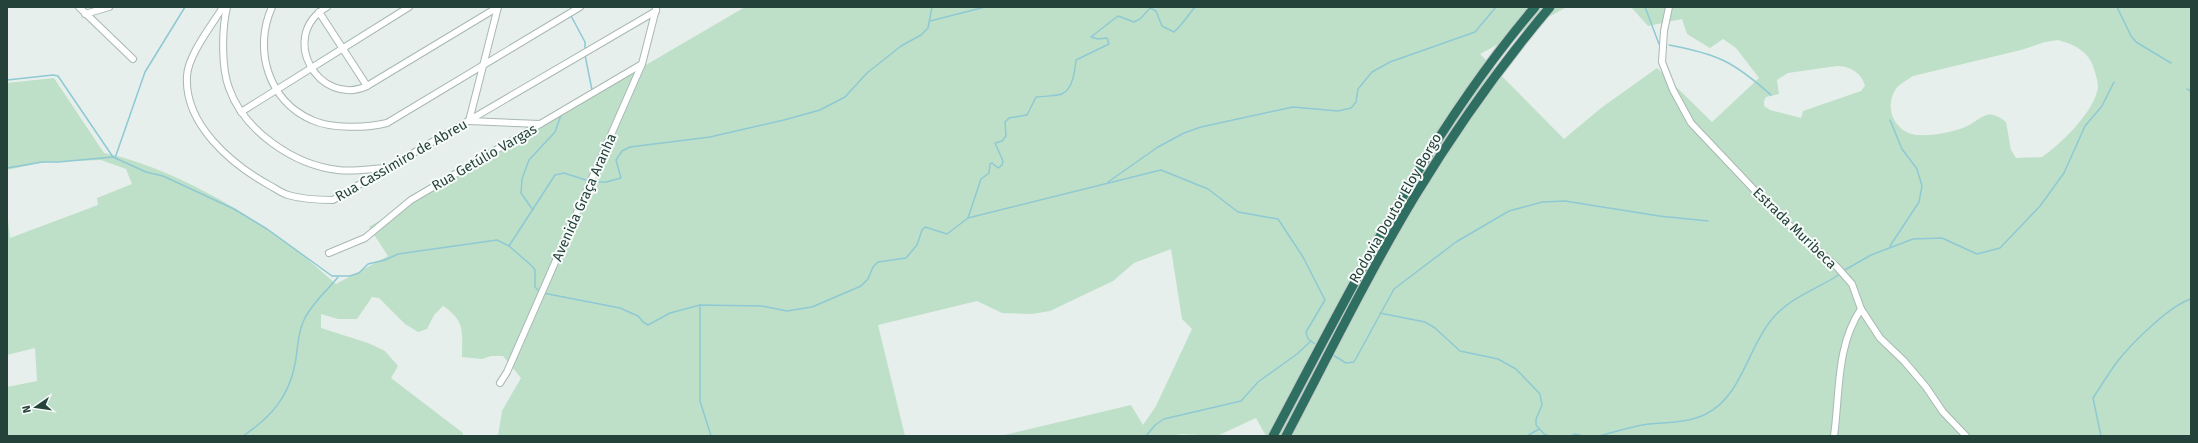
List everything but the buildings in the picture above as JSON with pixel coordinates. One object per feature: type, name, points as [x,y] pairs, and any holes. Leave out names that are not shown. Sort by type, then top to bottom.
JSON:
[{"type":"highway","name":"Rodovia Doutor Eloy Borgo","points":[[1286,436],[1384,252],[1430,171],[1482,94],[1538,20],[1550,7]]},
{"type":"highway","points":[[1538,20],[1554,7]]},
{"type":"highway","name":"Rodovia Doutor Eloy Borgo","points":[[1273,436],[1404,192],[1472,87],[1532,9]]},
{"type":"street","points":[[79,7],[133,59]]},
{"type":"street","points":[[85,14],[109,7]]},
{"type":"street","name":"Rua Cassimiro de Abreu","points":[[224,7],[189,63],[187,77],[190,101],[202,127],[224,152],[250,174],[287,194],[320,200],[333,200],[385,168],[469,121],[656,9]]},
{"type":"street","points":[[227,7],[224,17],[223,53],[228,88],[241,112],[255,127],[303,161],[339,170],[385,168]]},
{"type":"street","points":[[272,7],[265,21],[262,44],[267,70],[275,89],[297,112],[313,121],[344,126],[375,126],[387,123],[580,7]]},
{"type":"street","points":[[327,7],[319,12],[308,23],[303,39],[311,68],[320,79],[334,88],[350,91],[367,86],[498,7]]},
{"type":"street","points":[[241,112],[275,89],[409,7]]},
{"type":"street","points":[[498,7],[469,121],[540,124]]},
{"type":"street","name":"Estrada Muribeca","points":[[1669,7],[1664,31],[1662,62],[1673,90],[1691,123],[1779,216],[1837,267],[1852,284],[1861,309],[1880,338],[1904,361],[1926,387],[1943,412],[1966,436]]},
{"type":"street","name":"Avenida Graça Aranha","points":[[500,383],[507,372],[642,64],[656,9]]},
{"type":"street","points":[[319,12],[367,86]]},
{"type":"street","name":"Rua Getúlio Vargas","points":[[329,254],[365,238],[411,200],[642,64]]},
{"type":"street","points":[[1834,436],[1845,341],[1851,324],[1861,309]]},
{"type":"green space","points":[[745,7],[1567,7],[1480,54],[1564,139],[1601,108],[1657,68],[1712,122],[1759,78],[1736,48],[1723,39],[1710,48],[1687,34],[1682,19],[1648,26],[1631,7],[2191,7],[2191,436],[1266,436],[1256,418],[1217,436],[1182,434],[1169,436],[1000,436],[1131,405],[1143,425],[1156,406],[1192,329],[1182,319],[1171,249],[1134,263],[1113,281],[1050,311],[1032,314],[1002,313],[977,301],[878,325],[905,436],[498,436],[502,411],[521,378],[503,356],[491,356],[482,359],[462,357],[462,334],[459,322],[456,317],[443,306],[434,315],[427,329],[418,332],[405,324],[379,298],[372,297],[357,319],[338,319],[321,314],[321,328],[368,343],[385,351],[398,366],[391,378],[463,433],[462,436],[7,436],[7,387],[37,381],[35,348],[7,355],[7,211],[10,238],[98,205],[97,198],[132,184],[126,169],[101,160],[45,162],[7,170],[7,83],[54,78],[104,153],[127,159],[173,176],[197,187],[242,212],[289,244],[336,284],[388,256],[369,227]],"holes":[[[2058,40],[2071,44],[2086,54],[2093,65],[2098,87],[2096,96],[2084,116],[2058,144],[2042,157],[2016,158],[2011,150],[2006,122],[1994,115],[1984,116],[1968,126],[1931,135],[1912,134],[1899,127],[1895,121],[1891,107],[1891,100],[1894,92],[1900,85],[1913,76]],[[1837,66],[1851,69],[1861,77],[1865,86],[1861,91],[1803,111],[1801,118],[1770,110],[1764,106],[1766,97],[1779,94],[1777,80],[1788,73]]]},
{"type":"waterway","points":[[115,158],[145,72],[185,7]]},
{"type":"waterway","points":[[592,182],[606,182],[621,178],[616,160],[622,151],[630,147],[710,137],[820,110],[845,97],[867,73],[901,46],[921,35],[928,28],[932,7]]},
{"type":"waterway","points":[[930,21],[985,7]]},
{"type":"waterway","points":[[968,218],[981,179],[989,173],[990,164],[992,163],[998,168],[1002,165],[1003,161],[995,143],[1002,141],[1006,136],[1005,122],[1009,118],[1027,115],[1036,97],[1050,96],[1066,92],[1073,79],[1076,60],[1109,44],[1107,38],[1098,39],[1091,37],[1118,16],[1134,22],[1140,19],[1150,8],[1156,11],[1162,26],[1174,32],[1195,7]]},
{"type":"waterway","points":[[1108,182],[1158,147],[1184,133],[1201,127],[1293,107],[1338,111],[1351,108],[1356,102],[1358,89],[1372,72],[1390,62],[1475,32],[1496,7]]},
{"type":"waterway","points":[[1645,7],[1659,44]]},
{"type":"waterway","points":[[2117,7],[2131,36],[2136,42],[2171,63]]},
{"type":"waterway","points":[[570,14],[585,42],[585,51]]},
{"type":"waterway","points":[[1669,45],[1700,52],[1724,61],[1735,67],[1771,95]]},
{"type":"waterway","points":[[585,55],[592,90]]},
{"type":"waterway","points":[[7,80],[53,75],[58,76],[113,157]]},
{"type":"waterway","points":[[1843,271],[1871,255],[1913,239],[1942,238],[1977,254],[2000,248],[2040,206],[2064,173],[2085,126],[2102,106],[2114,82]]},
{"type":"waterway","points":[[2187,89],[2191,91]]},
{"type":"waterway","points":[[533,210],[521,193],[522,179],[529,160],[555,132],[561,115]]},
{"type":"waterway","points":[[1890,120],[1902,149],[1917,169],[1922,186],[1919,202],[1890,246]]},
{"type":"waterway","points":[[7,168],[42,162],[113,157],[146,172],[163,176],[234,209],[267,229],[332,276],[350,276],[359,273],[368,264],[385,260],[398,254],[497,240],[509,246],[532,266],[535,270],[535,287],[539,291]]},
{"type":"waterway","points":[[543,293],[620,308],[638,316],[648,325],[670,313],[700,305],[762,306],[787,311],[812,307],[861,286],[868,279],[873,267],[878,262],[906,258],[917,245],[922,230],[925,227],[947,234],[968,218],[1161,170],[1208,189],[1238,212],[1278,219],[1303,257],[1325,300],[1306,332],[1308,339],[1318,346]]},
{"type":"waterway","points":[[509,246],[555,175],[564,173],[589,181]]},
{"type":"waterway","points":[[1333,355],[1346,363],[1354,362],[1394,289],[1456,242],[1509,211],[1542,202],[1565,201],[1659,216],[1708,221]]},
{"type":"waterway","points":[[1599,436],[1643,425],[1678,422],[1692,419],[1706,414],[1718,406],[1728,396],[1736,384],[1763,331],[1779,311],[1796,299],[1840,274]]},
{"type":"waterway","points":[[243,436],[262,422],[283,397],[292,376],[299,336],[304,320],[315,303],[338,277]]},
{"type":"waterway","points":[[2101,436],[2093,398],[2123,354],[2162,317],[2182,303],[2191,299]]},
{"type":"waterway","points":[[700,305],[700,401],[711,436]]},
{"type":"waterway","points":[[1380,313],[1425,322],[1435,328],[1460,351],[1498,359],[1516,369],[1540,394],[1542,405],[1536,419],[1536,425],[1544,434],[1549,436]]},
{"type":"waterway","points":[[1146,436],[1155,425],[1164,419],[1241,401],[1258,382],[1297,354],[1311,341]]},
{"type":"waterway","points":[[1527,436],[1539,429]]},
{"type":"waterway","points":[[1571,436],[1575,434],[1583,436]]}]
